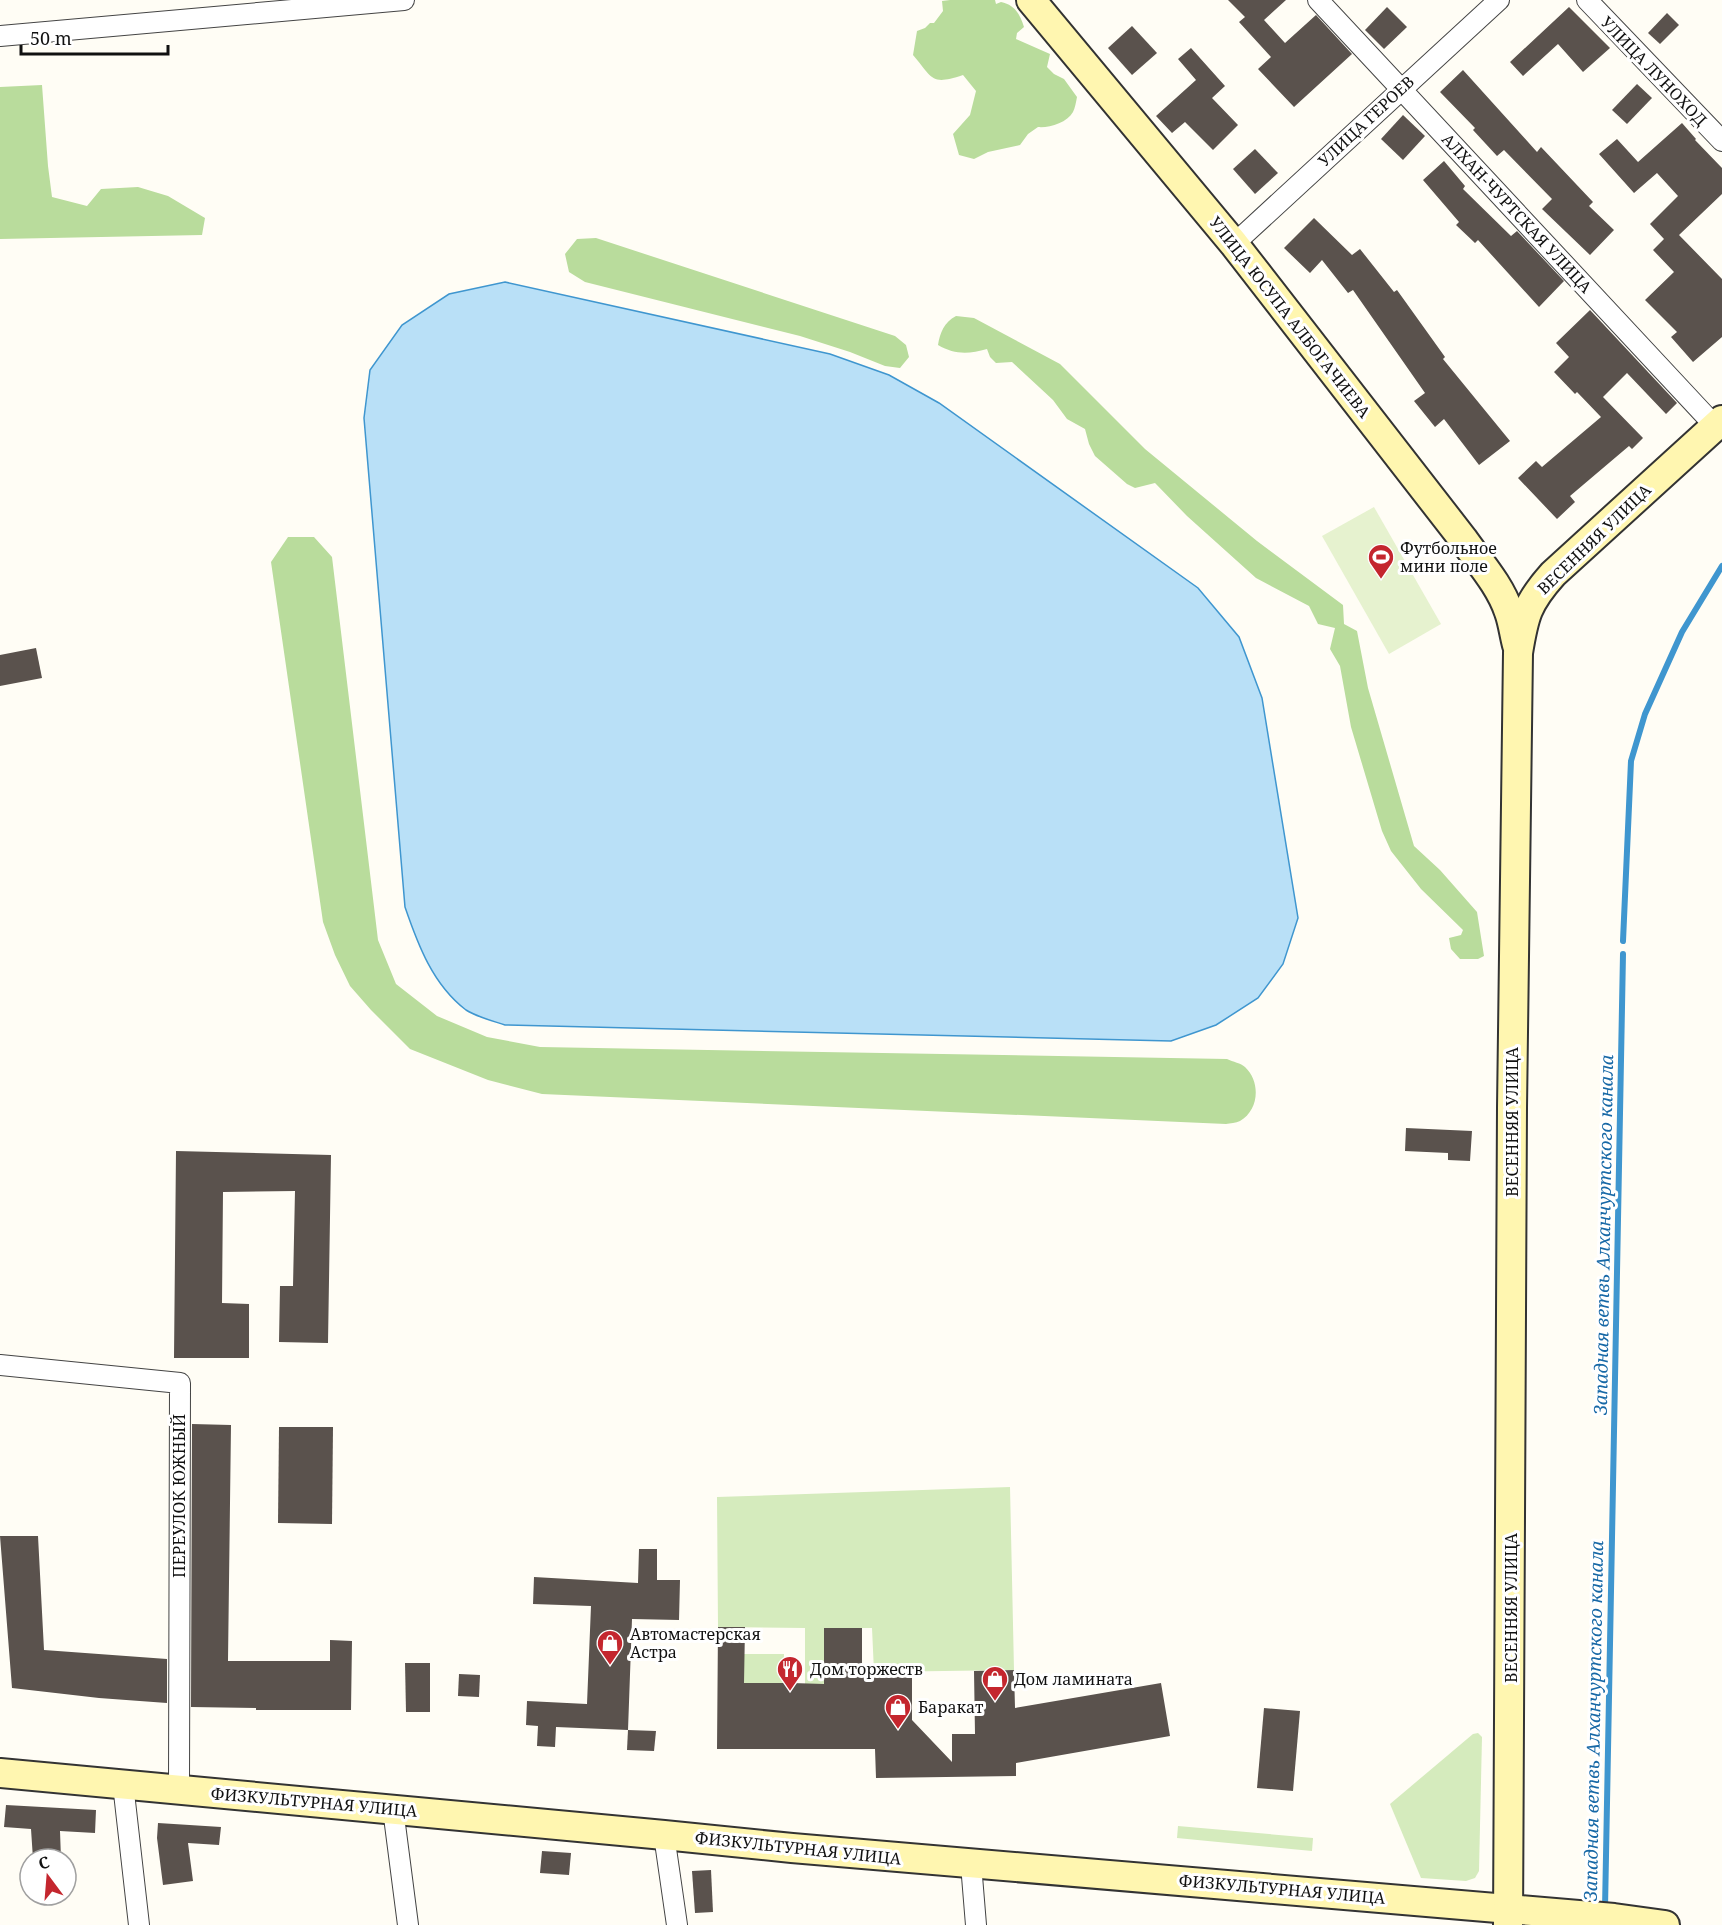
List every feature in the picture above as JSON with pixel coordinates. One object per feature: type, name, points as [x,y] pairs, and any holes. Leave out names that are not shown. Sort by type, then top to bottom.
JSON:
[{"type":"street","points":[[0,36],[404,0]]},
{"type":"street","name":"УЛИЦА ЮСУПА АЛБОГАЧИЕВА","points":[[1031,0],[1234,244],[1485,569],[1499,590],[1509,612],[1518,653]]},
{"type":"street","name":"АЛХАН-ЧУРТСКАЯ УЛИЦА","points":[[1318,0],[1719,423]]},
{"type":"street","name":"УЛИЦА ГЕРОЕВ","points":[[1234,244],[1499,0]]},
{"type":"street","name":"УЛИЦА ЛУНОХОД","points":[[1587,0],[1722,141]]},
{"type":"street","name":"ВЕСЕННЯЯ УЛИЦА","points":[[1508,1917],[1512,1119],[1518,653],[1527,609],[1540,588],[1719,423]]},
{"type":"street","name":"ПЕРЕУЛОК ЮЖНЫЙ","points":[[0,1365],[180,1383],[179,1790]]},
{"type":"street","name":"ФИЗКУЛЬТУРНАЯ УЛИЦА","points":[[0,1773],[971,1864],[1038,1868],[1508,1917],[1605,1917],[1665,1925]]},
{"type":"street","points":[[123,1784],[139,1925]]},
{"type":"street","points":[[393,1809],[408,1925]]},
{"type":"street","points":[[664,1835],[677,1925]]},
{"type":"street","points":[[971,1864],[976,1925]]},
{"type":"green space","points":[[995,0],[996,4],[1006,3],[1013,8],[1019,14],[1024,27],[1017,33],[1016,39],[1050,54],[1047,67],[1064,79],[1077,97],[1070,116],[1057,124],[1038,127],[1028,134],[1020,145],[988,152],[974,159],[959,155],[953,134],[970,115],[976,91],[963,75],[944,80],[933,78],[913,55],[917,31],[934,23],[943,11],[942,1]]},
{"type":"green space","points":[[42,85],[52,197],[87,206],[101,189],[138,187],[168,196],[205,218],[202,235],[0,239],[0,87]]},
{"type":"green space","points":[[596,238],[895,336],[906,345],[909,357],[900,368],[885,366],[800,336],[585,282],[569,272],[565,254],[577,239]]},
{"type":"green space","points":[[956,316],[974,318],[1060,364],[1145,449],[1257,541],[1343,605],[1344,624],[1357,631],[1368,688],[1414,846],[1440,870],[1477,912],[1484,956],[1478,959],[1460,959],[1451,949],[1449,938],[1461,935],[1463,930],[1421,889],[1391,851],[1382,831],[1351,727],[1340,666],[1330,649],[1335,628],[1318,624],[1309,606],[1256,578],[1187,516],[1155,483],[1135,488],[1127,484],[1095,456],[1085,429],[1067,419],[1053,400],[1012,362],[996,363],[990,357],[987,349],[962,353],[950,351],[938,345],[943,328]]},
{"type":"green space","name":"Футбольное мини поле","points":[[1374,507],[1441,624],[1389,654],[1322,536]]},
{"type":"green space","points":[[288,537],[314,537],[332,557],[378,940],[396,984],[437,1016],[487,1037],[540,1047],[1227,1059],[1243,1066],[1254,1080],[1256,1096],[1251,1110],[1240,1121],[1226,1124],[542,1094],[488,1080],[410,1049],[350,986],[323,922],[271,562]]},
{"type":"green space","points":[[1010,1487],[1014,1670],[874,1672],[872,1628],[824,1628],[824,1684],[805,1684],[805,1628],[718,1627],[717,1497]]},
{"type":"green space","points":[[744,1654],[784,1654],[783,1683],[744,1683]]},
{"type":"green space","points":[[1478,1733],[1482,1737],[1479,1871],[1475,1878],[1466,1881],[1421,1878],[1390,1804],[1473,1734]]},
{"type":"green space","points":[[1178,1826],[1313,1838],[1312,1851],[1177,1838]]},
{"type":"water","points":[[505,282],[830,354],[889,375],[939,403],[1198,588],[1239,637],[1262,698],[1298,918],[1283,964],[1258,998],[1216,1025],[1171,1041],[505,1025],[470,1012],[454,1000],[444,989],[428,963],[405,907],[364,418],[370,370],[402,325],[449,294]]},
{"type":"building","points":[[1228,0],[1286,0],[1264,20],[1285,43],[1316,15],[1352,54],[1294,107],[1258,69],[1271,57],[1239,22],[1245,17]]},
{"type":"building","points":[[1387,7],[1407,27],[1384,49],[1365,30]]},
{"type":"building","points":[[1569,7],[1610,48],[1583,72],[1558,44],[1523,76],[1510,62]]},
{"type":"building","points":[[1667,13],[1679,25],[1660,44],[1648,33]]},
{"type":"building","points":[[1132,26],[1157,53],[1132,75],[1108,48]]},
{"type":"building","points":[[1191,48],[1225,86],[1212,98],[1238,125],[1213,150],[1185,122],[1172,133],[1156,116],[1196,80],[1178,59]]},
{"type":"building","points":[[1463,70],[1537,152],[1541,147],[1593,202],[1589,206],[1614,230],[1590,255],[1542,209],[1552,199],[1504,150],[1497,156],[1473,130],[1475,128],[1440,92]]},
{"type":"building","points":[[1637,84],[1652,98],[1627,124],[1612,110]]},
{"type":"building","points":[[1403,115],[1425,136],[1403,160],[1381,139]]},
{"type":"building","points":[[1682,123],[1722,168],[1722,194],[1679,235],[1722,279],[1722,337],[1693,362],[1671,337],[1677,332],[1645,300],[1674,272],[1653,250],[1664,239],[1650,224],[1678,196],[1657,173],[1634,193],[1599,154],[1617,139],[1638,162]]},
{"type":"building","points":[[1255,149],[1278,173],[1255,194],[1233,169]]},
{"type":"building","points":[[1444,161],[1465,186],[1463,189],[1511,236],[1517,231],[1564,281],[1539,307],[1478,240],[1475,243],[1456,225],[1459,222],[1423,180]]},
{"type":"building","points":[[1314,218],[1352,255],[1360,249],[1394,292],[1397,290],[1445,357],[1443,359],[1510,441],[1479,465],[1444,419],[1435,427],[1414,401],[1425,393],[1353,290],[1348,293],[1322,260],[1310,273],[1284,248]]},
{"type":"building","points":[[1590,310],[1677,403],[1666,414],[1627,373],[1603,397],[1643,438],[1632,449],[1629,446],[1570,496],[1575,502],[1557,519],[1518,478],[1536,461],[1542,467],[1601,417],[1554,372],[1569,357],[1556,343]]},
{"type":"building","points":[[36,648],[42,678],[0,686],[0,655]]},
{"type":"building","points":[[1406,1128],[1472,1131],[1470,1161],[1448,1160],[1448,1153],[1405,1151]]},
{"type":"building","points":[[176,1151],[331,1155],[328,1343],[279,1342],[280,1286],[293,1286],[295,1191],[223,1192],[222,1303],[249,1304],[249,1358],[174,1358]]},
{"type":"building","points":[[192,1424],[231,1425],[228,1661],[330,1661],[330,1640],[352,1641],[351,1710],[191,1707]]},
{"type":"building","points":[[279,1427],[333,1427],[332,1524],[278,1523]]},
{"type":"building","points":[[0,1536],[38,1536],[44,1650],[167,1659],[167,1703],[12,1688]]},
{"type":"building","name":"Автомастерская Астра","points":[[639,1549],[657,1549],[657,1580],[680,1580],[679,1620],[632,1619],[628,1730],[556,1727],[555,1747],[537,1746],[538,1726],[526,1725],[527,1701],[587,1704],[591,1606],[533,1604],[534,1577],[638,1583]]},
{"type":"building","points":[[718,1627],[745,1627],[744,1683],[824,1684],[824,1628],[862,1628],[862,1672],[912,1672],[912,1720],[952,1762],[952,1734],[975,1734],[974,1671],[1014,1670],[1015,1708],[1161,1683],[1170,1736],[1016,1763],[1016,1776],[876,1778],[875,1749],[717,1749]]},
{"type":"building","points":[[405,1663],[430,1663],[430,1712],[406,1712]]},
{"type":"building","points":[[459,1674],[480,1675],[479,1697],[458,1696]]},
{"type":"building","points":[[1264,1708],[1300,1711],[1293,1791],[1257,1788]]},
{"type":"building","points":[[628,1730],[656,1731],[654,1751],[627,1750]]},
{"type":"building","points":[[6,1805],[96,1810],[95,1833],[60,1831],[61,1847],[32,1847],[31,1829],[4,1827]]},
{"type":"building","points":[[158,1823],[221,1827],[219,1845],[188,1843],[193,1881],[163,1885],[157,1838]]},
{"type":"building","points":[[542,1851],[571,1853],[569,1875],[540,1873]]},
{"type":"building","points":[[711,1870],[713,1912],[695,1913],[692,1871]]},
{"type":"waterway","name":"Западная ветвь Алханчуртского канала","points":[[1623,941],[1631,761],[1645,714],[1682,632],[1722,566]]},
{"type":"waterway","name":"Западная ветвь Алханчуртского канала","points":[[1605,1909],[1623,954]]},
{"type":"place","name":"Футбольное мини поле","points":[[1381,580]]},
{"type":"place","name":"Автомастерская Астра","points":[[610,1666]]},
{"type":"place","name":"Дом торжеств","points":[[790,1692]]},
{"type":"place","name":"Дом ламината","points":[[995,1702]]},
{"type":"place","name":"Баракат","points":[[898,1730]]}]
